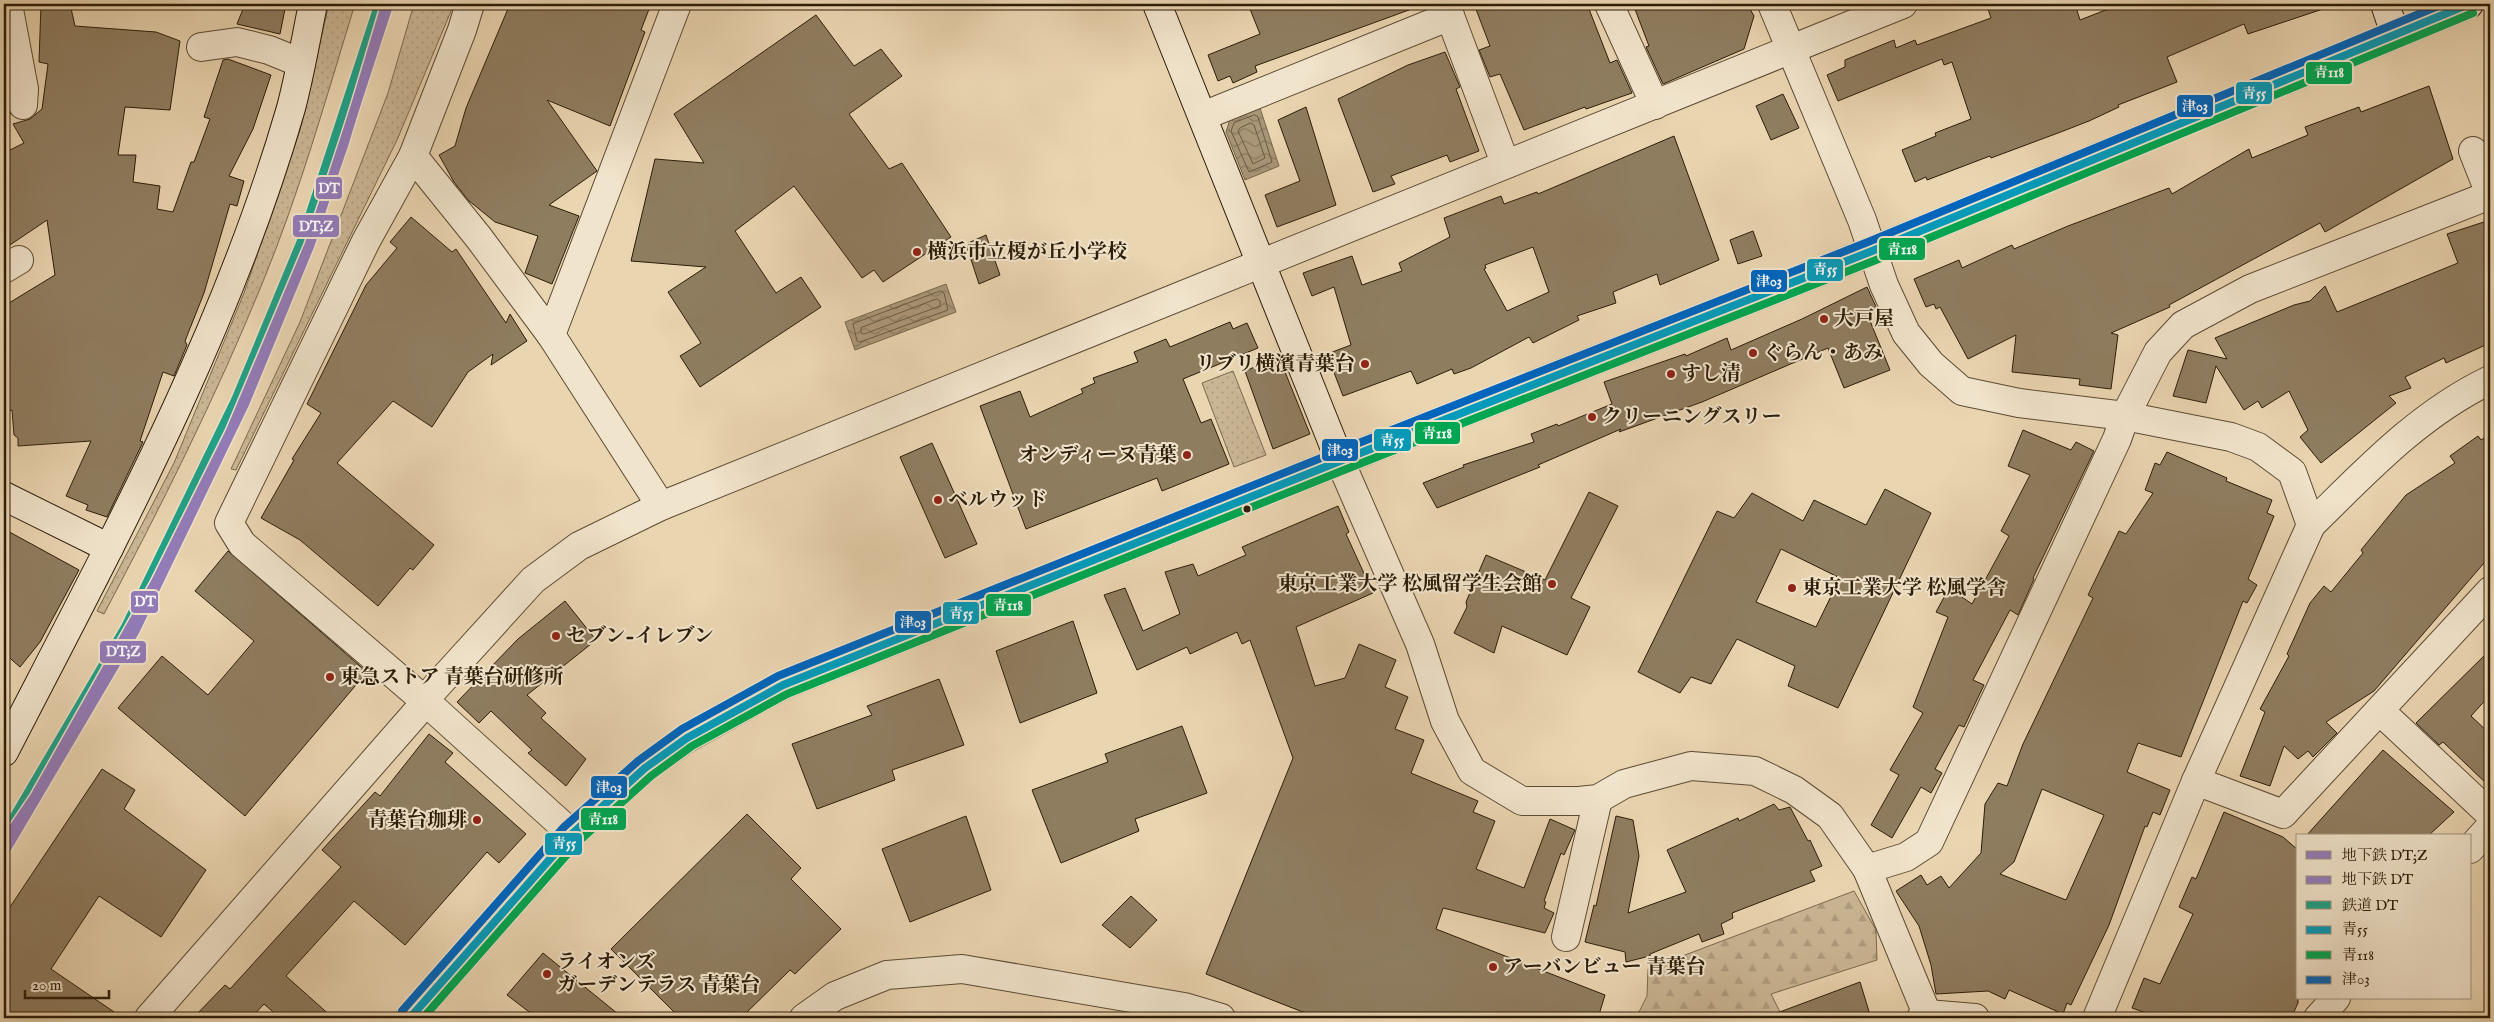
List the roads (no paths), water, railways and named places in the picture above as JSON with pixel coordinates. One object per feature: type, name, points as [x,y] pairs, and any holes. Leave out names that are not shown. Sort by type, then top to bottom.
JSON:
[{"type":"street","points":[[8,4],[24,89],[23,105]]},
{"type":"street","points":[[4,752],[109,548],[161,442],[235,272],[291,107],[313,4]]},
{"type":"street","points":[[470,4],[462,30],[413,156],[366,241],[229,522],[242,544],[424,700],[572,834]]},
{"type":"street","points":[[551,336],[677,4]]},
{"type":"street","points":[[1157,4],[1340,461],[1420,644],[1445,721],[1472,771],[1522,801],[1580,801],[1598,799],[1624,784],[1691,766],[1755,771],[1794,790],[1830,816],[1867,869],[1924,1016],[1974,1018]]},
{"type":"street","points":[[1609,4],[1656,105]]},
{"type":"street","points":[[1772,4],[1862,220],[1884,285],[1906,334],[1931,364],[1962,391],[2019,402],[2125,416],[2231,437],[2258,447],[2292,472],[2311,525]]},
{"type":"street","points":[[149,1018],[417,712],[424,700],[534,580],[580,546],[661,506],[1505,163],[1656,105],[1903,4]]},
{"type":"street","points":[[2385,4],[2395,34]]},
{"type":"street","points":[[410,1018],[572,834],[645,768],[686,738],[783,685],[1340,461],[1872,251],[2469,4]]},
{"type":"street","points":[[1203,116],[1446,10],[1505,163]]},
{"type":"street","points":[[201,47],[237,42],[269,50],[300,63]]},
{"type":"street","points":[[1867,869],[1906,857],[1929,842],[2117,439],[2125,416],[2158,352],[2183,325],[2250,289],[2490,195],[2473,151]]},
{"type":"street","points":[[413,156],[479,238],[551,336],[661,506]]},
{"type":"street","points":[[2097,1018],[2196,781],[2311,525],[2388,449],[2424,419],[2490,380]]},
{"type":"street","points":[[4,496],[109,548]]},
{"type":"street","points":[[2196,781],[2283,814],[2490,591]]},
{"type":"street","points":[[2380,711],[2490,814]]},
{"type":"street","points":[[1566,937],[1598,799]]},
{"type":"street","points":[[2472,847],[2490,827]]},
{"type":"street","points":[[804,1018],[835,996],[887,974],[962,969],[1184,1007],[1221,1018]]},
{"type":"street","points":[[2318,1018],[2334,1000]]},
{"type":"water","points":[[1260,108],[1279,166],[1245,180],[1226,132],[1230,119]]},
{"type":"water","points":[[946,284],[956,312],[855,350],[845,322]]},
{"type":"metro line","name":"DT;Z","points":[[4,853],[135,631],[245,403],[310,245],[389,4]]},
{"type":"metro line","name":"DT","points":[[12,830],[35,796],[155,583],[230,432],[309,245],[344,144],[385,7]]},
{"type":"rail line","name":"DT","points":[[4,834],[126,626],[236,399],[301,242],[379,4]]},
{"type":"place","name":"横浜市立榎が丘小学校","points":[[917,252]]},
{"type":"place","name":"大戸屋","points":[[1824,319]]},
{"type":"place","name":"ぐらん・あみ","points":[[1753,353]]},
{"type":"place","name":"リブリ横濱青葉台","points":[[1365,364]]},
{"type":"place","name":"すし清","points":[[1671,374]]},
{"type":"place","name":"クリーニングスリー","points":[[1592,417]]},
{"type":"place","name":"オンディーヌ青葉","points":[[1187,455]]},
{"type":"place","name":"ベルウッド","points":[[938,500]]},
{"type":"place","name":"東京工業大学 松風留学生会館","points":[[1552,584]]},
{"type":"place","name":"東京工業大学 松風学舎","points":[[1792,588]]},
{"type":"place","name":"セブン-イレブン","points":[[556,636]]},
{"type":"place","name":"東急ストア 青葉台研修所","points":[[330,677]]},
{"type":"place","name":"青葉台珈琲","points":[[477,820]]},
{"type":"place","name":"アーバンビュー 青葉台","points":[[1493,967]]},
{"type":"place","name":"ライオンズ ガーデンテラス 青葉台","points":[[547,974]]}]
